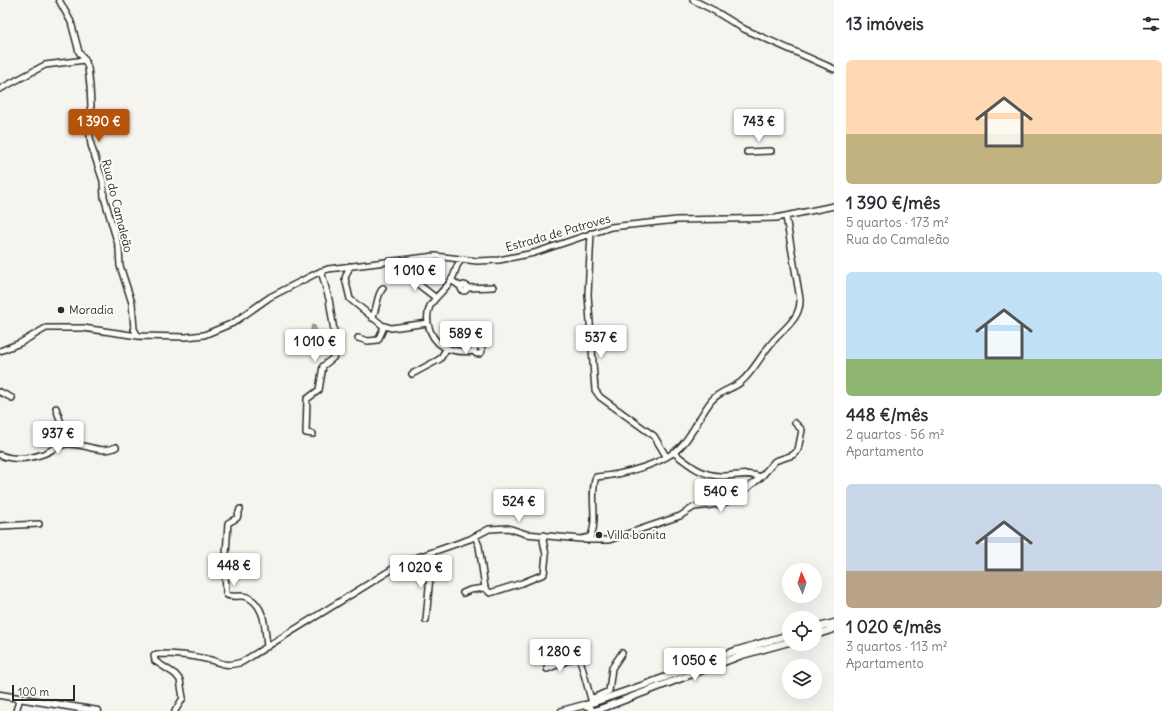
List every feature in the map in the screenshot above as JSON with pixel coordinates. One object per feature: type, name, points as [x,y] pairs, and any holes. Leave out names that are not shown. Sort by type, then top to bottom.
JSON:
[{"type":"main road","points":[[822,626],[834,623]]},
{"type":"main road","points":[[822,632],[834,629]]},
{"type":"main road","points":[[562,711],[586,705],[735,651],[782,637]]},
{"type":"main road","points":[[586,705],[594,711],[742,655],[782,644]]},
{"type":"main road","points":[[0,694],[98,711]]},
{"type":"street","name":"Rua do Camaleão","points":[[59,0],[71,22],[79,52],[85,60],[88,68],[91,90],[91,106],[88,119],[91,145],[100,169],[104,197],[119,248],[120,266],[132,303],[134,329]]},
{"type":"street","points":[[693,0],[714,10],[744,29],[834,69]]},
{"type":"street","points":[[0,89],[45,65],[85,60]]},
{"type":"street","points":[[746,152],[772,151]]},
{"type":"street","name":"Estrada de Patroves","points":[[0,350],[20,344],[46,328],[83,328],[138,336],[186,337],[204,334],[223,328],[243,317],[270,297],[321,271],[336,268],[424,256],[487,261],[522,256],[611,227],[644,222],[786,217],[834,206]]},
{"type":"street","points":[[592,541],[593,500],[596,477],[611,476],[635,470],[673,452],[684,443],[712,400],[741,381],[770,344],[785,331],[795,317],[799,308],[800,299],[786,217]]},
{"type":"street","points":[[591,233],[588,294],[595,390],[600,397],[654,436],[666,456]]},
{"type":"street","points":[[450,257],[456,266]]},
{"type":"street","points":[[463,260],[456,266],[453,277],[430,307],[428,323],[435,340],[447,348],[461,351],[474,351]]},
{"type":"street","points":[[350,266],[345,273],[350,300],[372,318],[384,326],[391,328],[428,323]]},
{"type":"street","points":[[336,268],[345,278]]},
{"type":"street","points":[[313,434],[306,433],[307,399],[319,390],[323,366],[333,358],[336,350],[329,299],[321,271]]},
{"type":"street","points":[[408,283],[414,278],[436,298]]},
{"type":"street","points":[[451,280],[464,288],[494,287]]},
{"type":"street","points":[[372,318],[378,305],[378,295],[383,288]]},
{"type":"street","points":[[358,338],[368,341],[378,340],[384,326]]},
{"type":"street","points":[[129,335],[134,329],[138,336]]},
{"type":"street","points":[[412,374],[440,359],[447,348]]},
{"type":"street","points":[[0,392],[12,398]]},
{"type":"street","points":[[0,455],[7,458],[27,458],[43,454],[55,446],[63,436],[63,429],[56,408]]},
{"type":"street","points":[[175,711],[183,698],[180,680],[175,674],[155,661],[154,655],[206,658],[218,664],[235,664],[267,648],[302,624],[404,562],[475,536],[489,529],[508,528],[526,534],[604,541],[618,538],[680,516],[694,507],[726,503],[734,499],[761,477],[775,461],[793,455],[798,450],[802,430],[795,423]]},
{"type":"street","points":[[63,429],[76,444]]},
{"type":"street","points":[[55,446],[76,444],[102,450],[116,447]]},
{"type":"street","points":[[673,452],[700,471],[712,475],[748,474],[761,477]]},
{"type":"street","points":[[240,508],[237,518],[228,523],[225,570],[226,592],[227,595],[249,598],[257,604],[263,615],[267,648]]},
{"type":"street","points":[[0,526],[40,524]]},
{"type":"street","points":[[582,539],[590,537],[593,529]]},
{"type":"street","points":[[475,536],[479,546],[485,588],[490,593],[544,574],[546,555],[543,540],[544,535]]},
{"type":"street","points":[[410,560],[427,571],[430,576],[426,620]]},
{"type":"street","points":[[463,593],[470,590],[485,588]]},
{"type":"street","points":[[546,644],[549,651],[547,669],[579,656],[586,705],[609,691],[612,668],[622,653]]},
{"type":"street","points":[[16,711],[20,698]]},
{"type":"water","points":[[312,325],[315,326],[318,334],[312,339],[309,339]]},
{"type":"place","name":"Moradia","points":[[61,310]]},
{"type":"place","name":"Villa bonita","points":[[599,535]]}]
